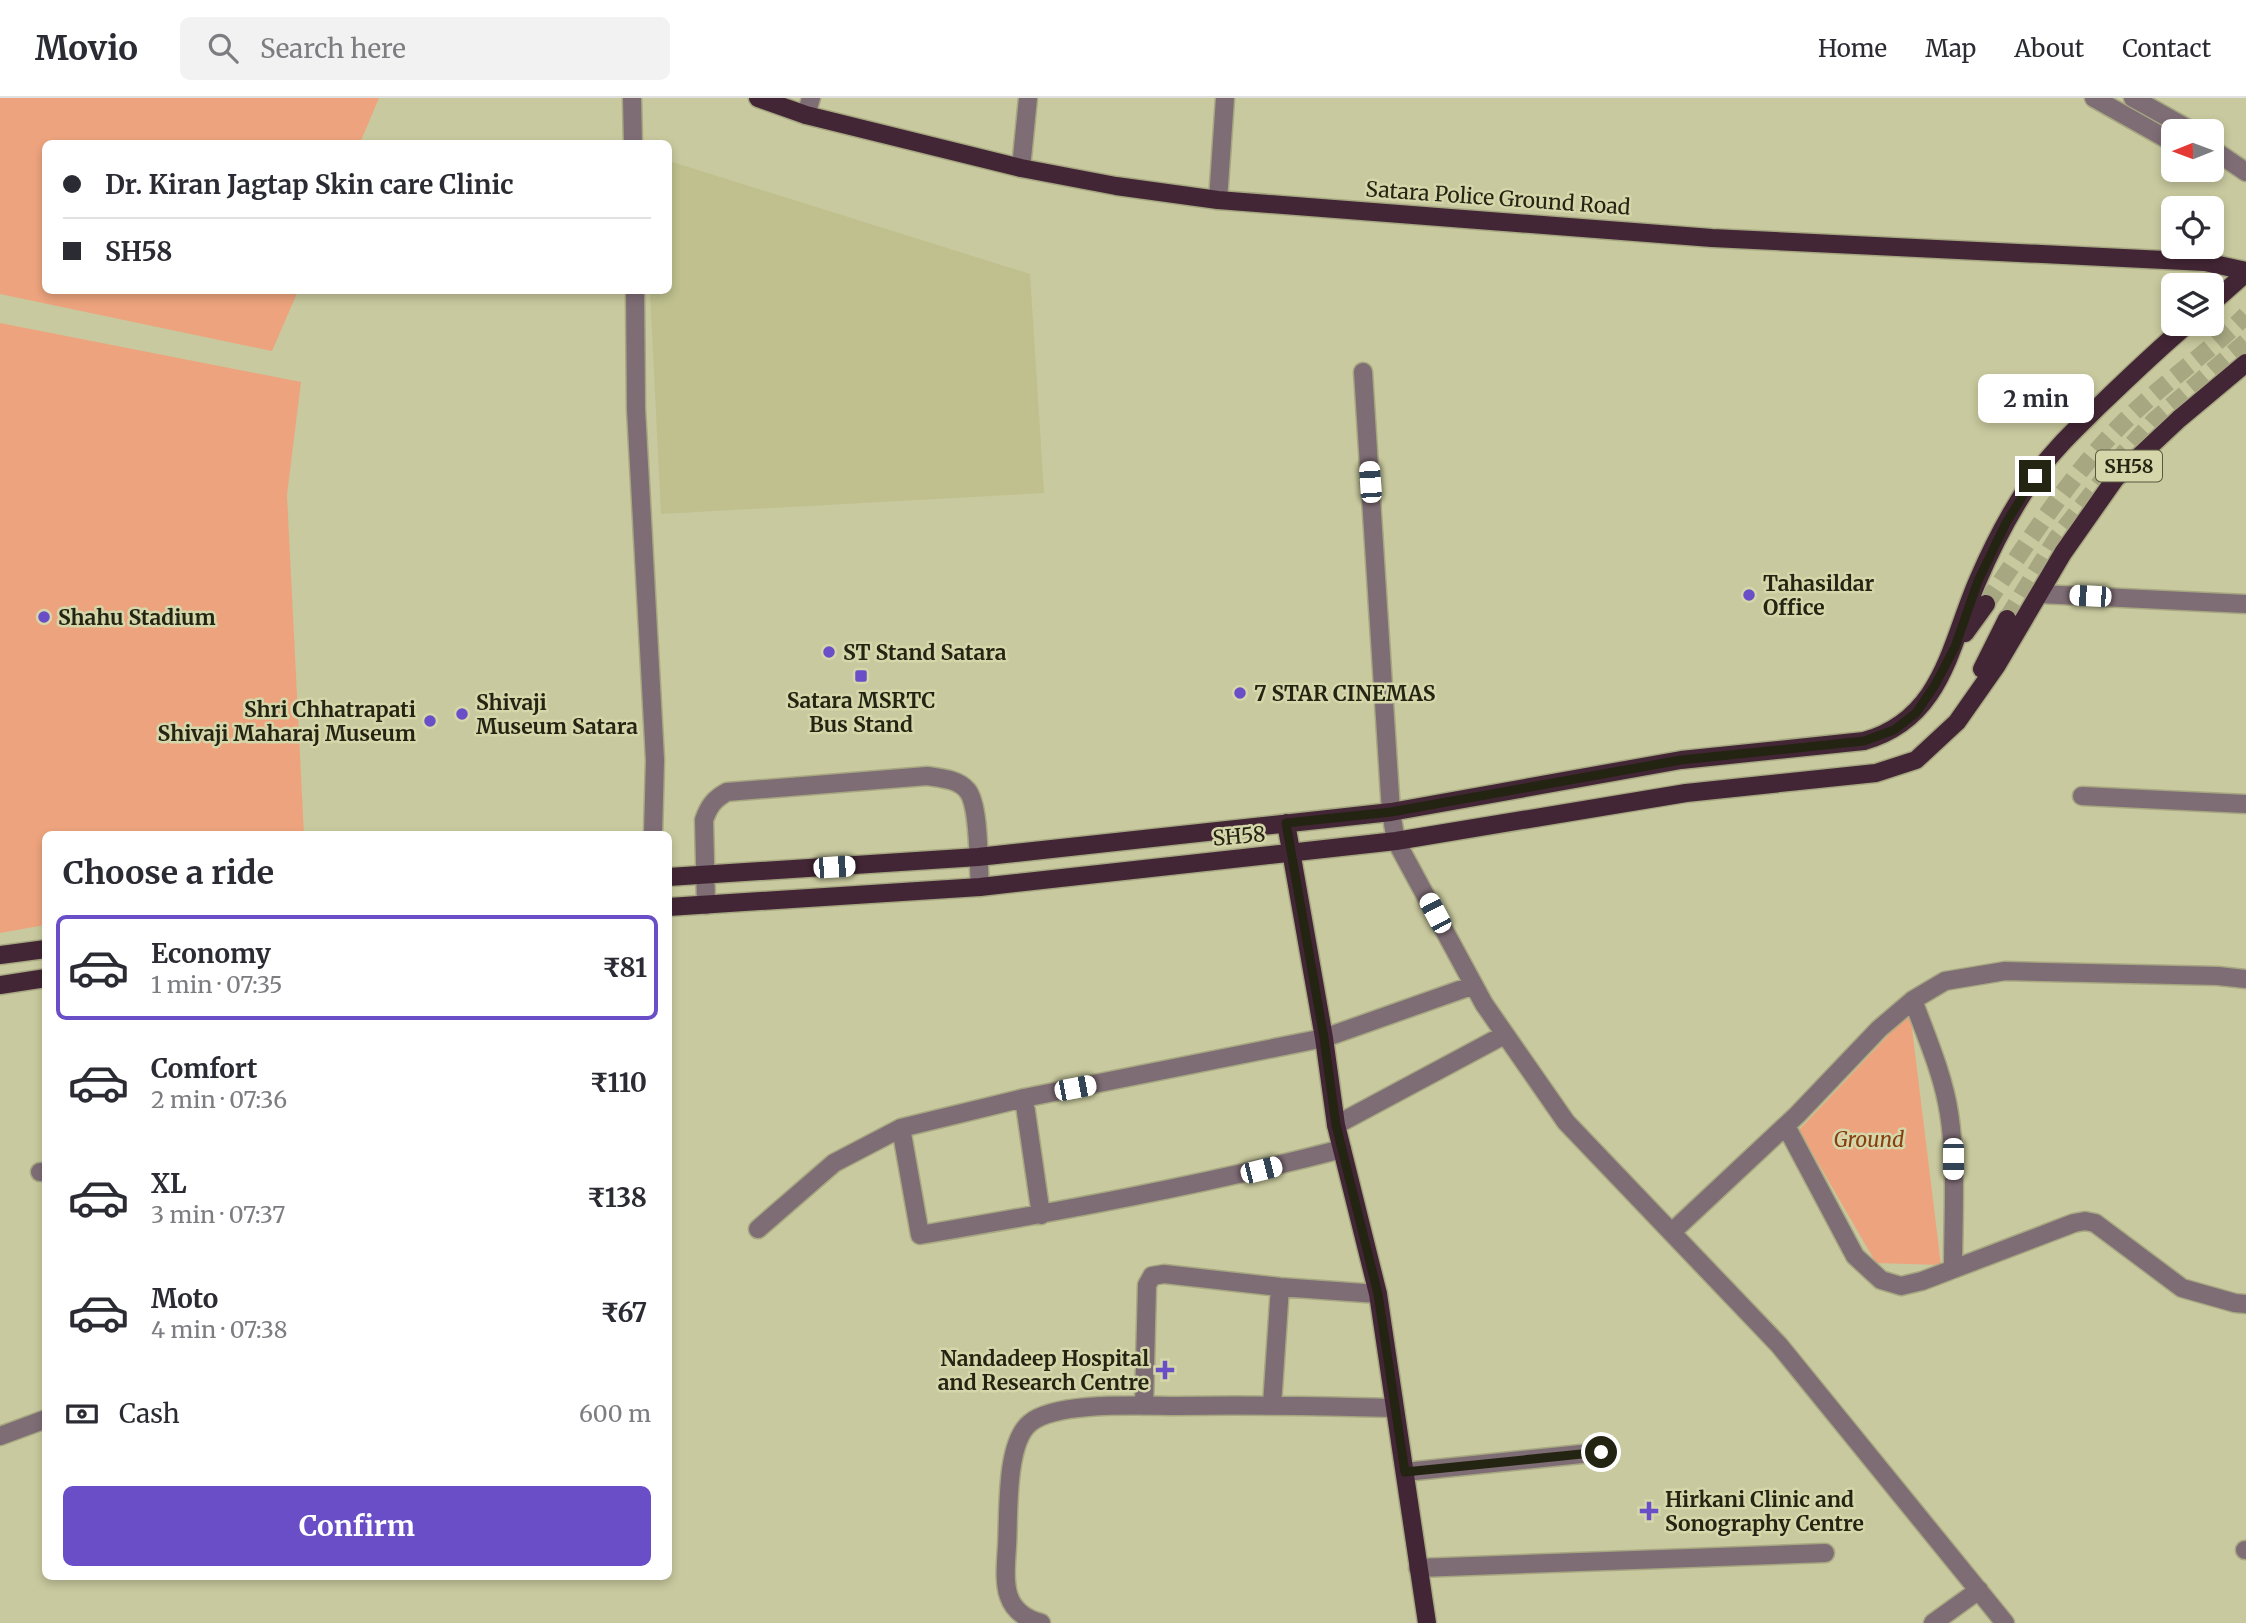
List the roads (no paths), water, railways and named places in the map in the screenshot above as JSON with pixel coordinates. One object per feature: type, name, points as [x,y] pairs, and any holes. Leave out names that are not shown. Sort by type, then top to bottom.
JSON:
[{"type":"main road","name":"Satara Police Ground Road","points":[[758,98],[808,106],[1021,168],[1116,186],[1218,200],[1712,238],[2205,262],[2246,272]]},
{"type":"main road","points":[[2224,292],[2246,272]]},
{"type":"main road","name":"SH58","points":[[672,877],[978,857],[1391,812],[1681,760],[1864,741],[1894,730],[1916,713],[1935,685],[1955,647],[1978,581],[2006,523],[2035,476],[2062,442],[2174,336]]},
{"type":"main road","name":"SH58","points":[[672,907],[980,887],[1290,854],[1396,841],[1686,793],[1876,773],[1916,760],[1957,722],[1997,665],[2063,553],[2115,479],[2179,419],[2246,363]]},
{"type":"main road","points":[[1955,647],[1986,604]]},
{"type":"main road","points":[[1957,722],[2007,619]]},
{"type":"main road","points":[[1772,751],[1776,783]]},
{"type":"main road","points":[[1286,823],[1324,1038],[1336,1125],[1378,1294],[1427,1623]]},
{"type":"main road","points":[[0,955],[42,950]]},
{"type":"main road","points":[[0,985],[42,979]]},
{"type":"street","points":[[632,98],[633,140]]},
{"type":"street","points":[[1021,168],[1028,98]]},
{"type":"street","points":[[1218,200],[1225,98]]},
{"type":"street","points":[[2094,98],[2161,136]]},
{"type":"street","points":[[2133,98],[2171,119]]},
{"type":"street","points":[[2224,159],[2246,172]]},
{"type":"street","points":[[635,294],[636,410],[655,760],[653,831]]},
{"type":"street","points":[[1363,372],[1391,812],[1396,841],[1504,1035],[1566,1122],[1779,1345],[2005,1623]]},
{"type":"street","points":[[2040,594],[2246,604]]},
{"type":"street","points":[[706,905],[704,820],[717,797],[727,792],[927,776],[950,779],[967,790],[976,813],[980,887]]},
{"type":"street","points":[[2082,796],[2246,804]]},
{"type":"street","points":[[1672,1232],[1786,1126],[1879,1029],[1913,1000],[1945,981],[2005,971],[2246,979]]},
{"type":"street","points":[[758,1229],[834,1163],[901,1128],[1024,1098],[1324,1038],[1474,985]]},
{"type":"street","points":[[1913,1000],[1949,1112],[1953,1159],[1953,1269]]},
{"type":"street","points":[[1336,1125],[1504,1035]]},
{"type":"street","points":[[1024,1098],[1041,1215]]},
{"type":"street","points":[[1786,1126],[1855,1256],[1881,1280],[1901,1286],[1922,1281],[2085,1221],[2095,1223],[2182,1288],[2246,1304]]},
{"type":"street","points":[[901,1128],[920,1235],[1041,1215],[1261,1170],[1342,1149]]},
{"type":"street","points":[[1144,1406],[1147,1285],[1152,1276],[1164,1274],[1280,1287],[1378,1294]]},
{"type":"street","points":[[1272,1405],[1280,1287]]},
{"type":"street","points":[[1041,1623],[1030,1620],[1013,1607],[1005,1585],[1013,1460],[1017,1440],[1030,1423],[1049,1413],[1084,1408],[1272,1405],[1394,1408]]},
{"type":"street","points":[[0,1436],[42,1420]]},
{"type":"street","points":[[1405,1472],[1601,1452]]},
{"type":"street","points":[[1418,1568],[1825,1553]]},
{"type":"street","points":[[1933,1623],[1979,1590]]},
{"type":"tunnel","points":[[1986,604],[2053,507],[2108,438],[2246,315]]},
{"type":"tunnel","points":[[2007,619],[2057,538],[2124,453],[2155,420],[2246,342]]},
{"type":"place","name":"Tahasildar Office","points":[[1749,595]]},
{"type":"place","name":"Shahu Stadium","points":[[44,617]]},
{"type":"place","name":"ST Stand Satara","points":[[829,652]]},
{"type":"place","name":"Satara MSRTC Bus Stand","points":[[861,676]]},
{"type":"place","name":"7 STAR CINEMAS","points":[[1240,693]]},
{"type":"place","name":"Shivaji Museum Satara","points":[[462,714]]},
{"type":"place","name":"Shri Chhatrapati Shivaji Maharaj Museum","points":[[430,721]]},
{"type":"place","name":"Nandadeep Hospital and Research Centre","points":[[1165,1370]]},
{"type":"place","name":"Hirkani Clinic and Sonography Centre","points":[[1649,1511]]},
{"type":"park label","name":"Ground","points":[[1869,1139]]}]
